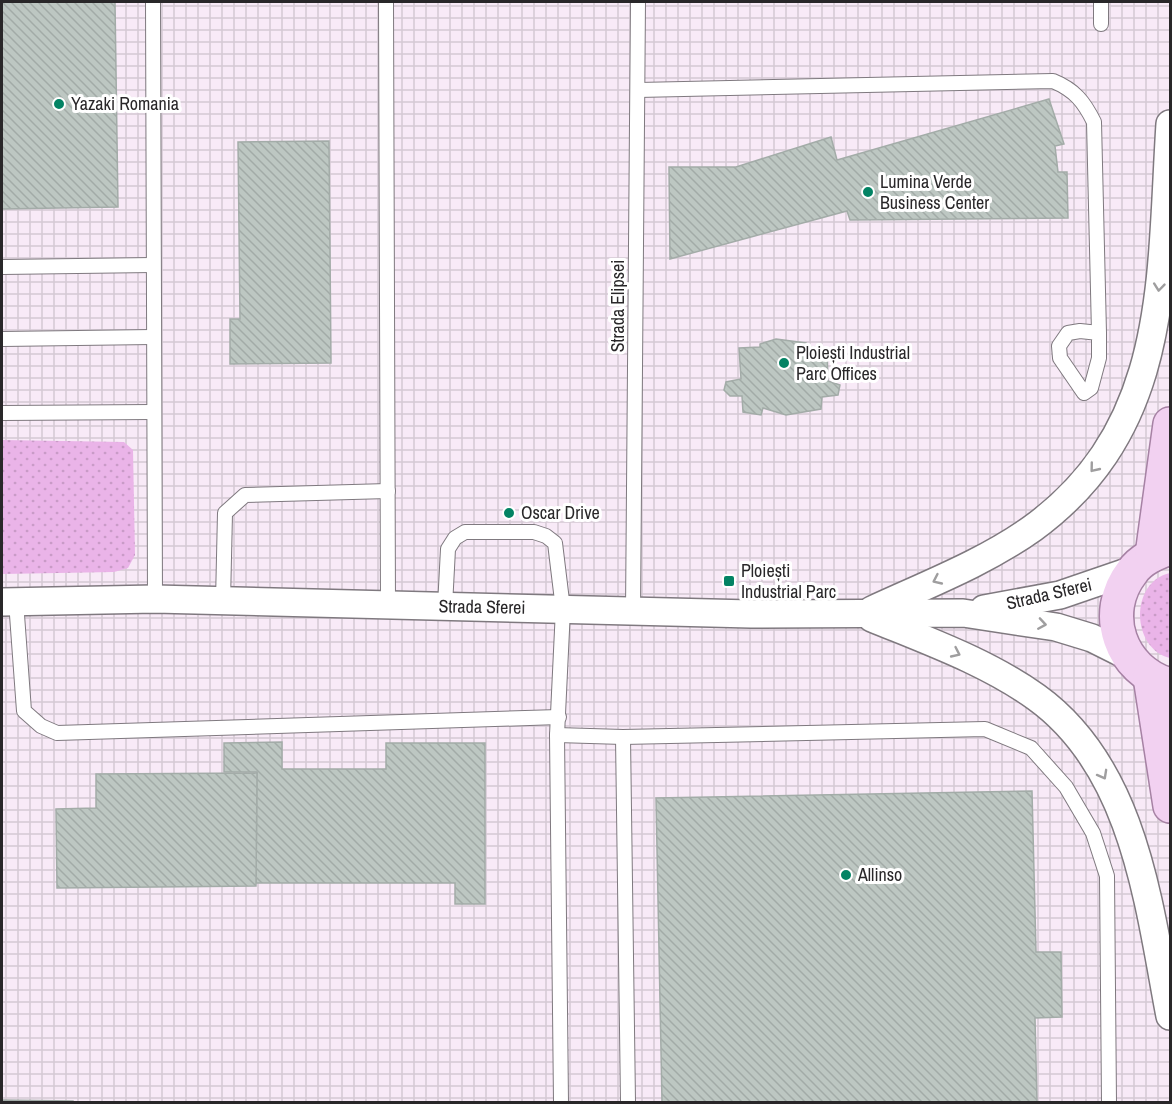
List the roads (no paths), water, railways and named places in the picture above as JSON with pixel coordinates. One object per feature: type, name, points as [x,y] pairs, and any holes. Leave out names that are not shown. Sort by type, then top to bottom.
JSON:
[{"type":"main road","points":[[1170,424],[1152,558],[1121,590],[1116,612],[1118,635],[1149,672],[1170,806]]},
{"type":"street","points":[[863,614],[978,561],[1032,528],[1073,494],[1106,453],[1131,410],[1149,356],[1159,286],[1170,124]]},
{"type":"street","name":"Strada Sferei","points":[[963,613],[1060,595],[1152,558]]},
{"type":"street","name":"Strada Sferei","points":[[9,601],[155,599],[633,611],[963,613],[1056,627],[1092,638],[1149,672]]},
{"type":"street","points":[[863,614],[955,652],[1037,698],[1069,728],[1100,768],[1121,809],[1144,881],[1170,1017]]},
{"type":"lane","points":[[153,2],[155,599]]},
{"type":"lane","points":[[386,2],[388,605]]},
{"type":"lane","name":"Strada Elipsei","points":[[633,611],[638,2]]},
{"type":"lane","points":[[1101,2],[1101,24]]},
{"type":"lane","points":[[638,90],[1053,81],[1069,87],[1085,104],[1094,122],[1099,333]]},
{"type":"lane","points":[[2,267],[153,265]]},
{"type":"lane","points":[[2,339],[153,337]]},
{"type":"lane","points":[[2,413],[153,412]]},
{"type":"lane","points":[[223,601],[225,513],[245,495],[388,491]]},
{"type":"lane","points":[[446,606],[448,549],[455,538],[465,532],[534,532],[546,536],[555,543],[563,609],[559,717],[556,735],[561,1102]]},
{"type":"lane","points":[[9,601],[24,711],[41,726],[57,733],[559,717]]},
{"type":"lane","points":[[556,735],[623,737],[985,729],[1030,748],[1066,787],[1093,833],[1107,876],[1109,1102]]},
{"type":"lane","points":[[623,737],[628,1102]]},
{"type":"place","name":"Yazaki Romania","points":[[59,104]]},
{"type":"place","name":"Lumina Verde Business Center","points":[[868,192]]},
{"type":"place","name":"Ploiești Industrial Parc Offices","points":[[784,363]]},
{"type":"place","name":"Oscar Drive","points":[[509,513]]},
{"type":"place","name":"Ploiești Industrial Parc","points":[[729,581]]},
{"type":"place","name":"Allinso","points":[[846,875]]}]
